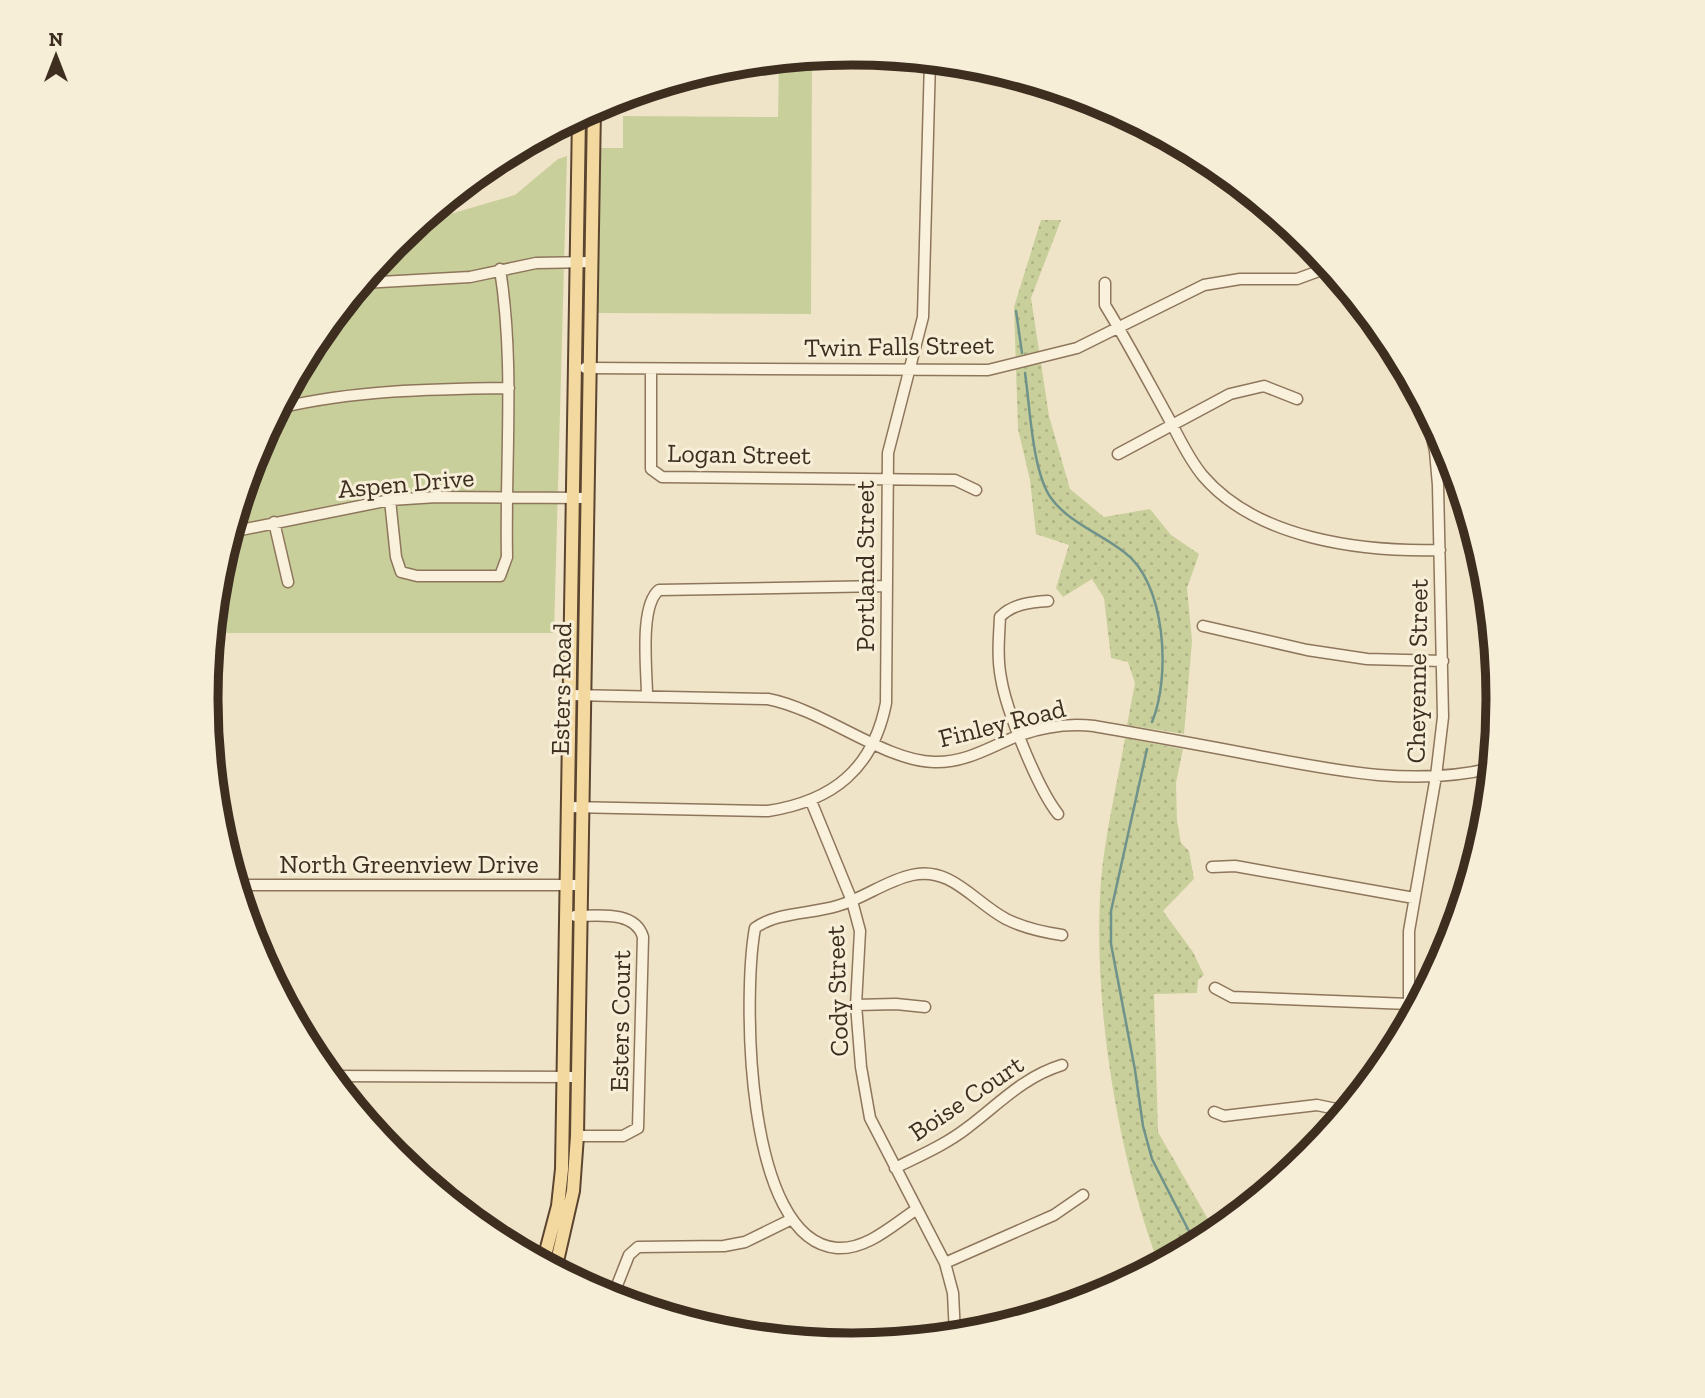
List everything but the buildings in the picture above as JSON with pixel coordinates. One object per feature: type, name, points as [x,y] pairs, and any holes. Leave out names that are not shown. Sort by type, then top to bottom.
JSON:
[{"type":"main road","name":"Esters Road","points":[[577,695],[573,498],[591,262],[594,120]]},
{"type":"main road","name":"Esters Road","points":[[545,1254],[558,1206],[570,1077],[577,695],[587,498],[578,262],[579,127]]},
{"type":"main road","name":"Esters Road","points":[[557,1260],[573,1191],[577,1136],[570,1077]]},
{"type":"street","name":"Portland Street","points":[[575,807],[768,811],[811,801],[848,778],[861,764],[874,742],[882,724],[886,703],[888,453],[923,317],[930,69]]},
{"type":"street","points":[[375,282],[470,277],[536,263],[591,262]]},
{"type":"street","points":[[390,500],[396,557],[401,572],[417,576],[500,576],[506,557],[509,388],[508,317],[500,269]]},
{"type":"street","name":"Twin Falls Street","points":[[582,368],[988,370],[1077,348],[1204,285],[1240,279],[1297,279],[1320,271]]},
{"type":"street","points":[[1105,283],[1105,305],[1189,457],[1204,477],[1229,501],[1250,515],[1285,530],[1375,547],[1440,550]]},
{"type":"street","name":"Logan Street","points":[[651,369],[654,474],[662,477],[886,477]]},
{"type":"street","points":[[1118,454],[1230,394],[1264,386],[1297,399]]},
{"type":"street","points":[[291,405],[317,399],[390,391],[509,388]]},
{"type":"street","name":"Cheyenne Street","points":[[1409,1003],[1409,931],[1436,776],[1443,717],[1440,550],[1434,448]]},
{"type":"street","points":[[886,477],[955,480],[976,489]]},
{"type":"street","name":"Aspen Drive","points":[[242,530],[390,500],[587,498]]},
{"type":"street","points":[[274,522],[288,582]]},
{"type":"street","points":[[647,696],[647,611],[651,596],[659,590],[886,586]]},
{"type":"street","points":[[1048,601],[1029,602],[1006,610],[1000,617],[1001,679],[1045,798],[1058,814]]},
{"type":"street","points":[[1203,626],[1307,650],[1367,659],[1443,662]]},
{"type":"street","name":"Finley Road","points":[[577,695],[768,699],[794,704],[918,761],[951,762],[1020,735],[1065,723],[1322,768],[1377,775],[1436,776],[1482,770]]},
{"type":"street","name":"Cody Street","points":[[811,801],[852,901],[861,941],[856,1005],[861,1067],[870,1118],[945,1262],[953,1293],[955,1325]]},
{"type":"street","points":[[1212,867],[1235,866],[1414,898]]},
{"type":"street","points":[[917,1209],[867,1242],[851,1247],[821,1245],[806,1236],[792,1219],[778,1192],[764,1150],[751,1067],[755,928],[772,918],[816,912],[852,901],[914,874],[941,875],[955,881],[1006,919],[1029,929],[1062,935]]},
{"type":"street","name":"North Greenview Drive","points":[[247,885],[574,885]]},
{"type":"street","name":"Esters Court","points":[[574,916],[626,918],[640,930],[641,1067],[638,1128],[623,1136],[577,1136]]},
{"type":"street","points":[[1215,988],[1232,997],[1408,1004]]},
{"type":"street","points":[[856,1005],[896,1004],[925,1007]]},
{"type":"street","name":"Boise Court","points":[[895,1168],[965,1130],[999,1099],[1040,1072],[1062,1065]]},
{"type":"street","points":[[343,1076],[570,1077]]},
{"type":"street","points":[[1214,1112],[1224,1116],[1317,1105],[1336,1109]]},
{"type":"street","points":[[945,1262],[1054,1215],[1083,1195]]},
{"type":"street","points":[[616,1287],[629,1255],[638,1247],[724,1246],[745,1242],[792,1219]]},
{"type":"green space","points":[[812,66],[811,314],[596,313],[597,148],[623,148],[623,116],[778,117],[779,69]]},
{"type":"green space","points":[[567,156],[554,633],[222,633],[230,575],[240,535],[267,456],[303,382],[349,313],[404,251],[440,217],[515,195],[558,159]]},
{"type":"green space","points":[[1041,220],[1061,220],[1031,298],[1049,416],[1070,489],[1104,517],[1150,509],[1171,535],[1199,554],[1187,588],[1192,641],[1184,734],[1127,725],[1135,683],[1128,662],[1111,658],[1104,598],[1092,579],[1063,597],[1056,588],[1069,545],[1036,534],[1030,480],[1018,429],[1014,307]]},
{"type":"green space","points":[[1125,738],[1183,749],[1176,783],[1177,821],[1181,843],[1189,851],[1194,879],[1163,911],[1193,952],[1204,975],[1198,980],[1197,993],[1154,994],[1158,1132],[1210,1222],[1156,1256],[1131,1174],[1120,1126],[1104,1025],[1099,927],[1101,881]]},
{"type":"waterway","points":[[1016,311],[1022,353]]},
{"type":"waterway","points":[[1025,373],[1036,455],[1051,498],[1066,514],[1124,552],[1138,566],[1149,585],[1161,631],[1163,656],[1162,681],[1152,722]]},
{"type":"waterway","points":[[1147,749],[1111,911],[1111,944],[1143,1126],[1152,1159],[1191,1235]]}]
